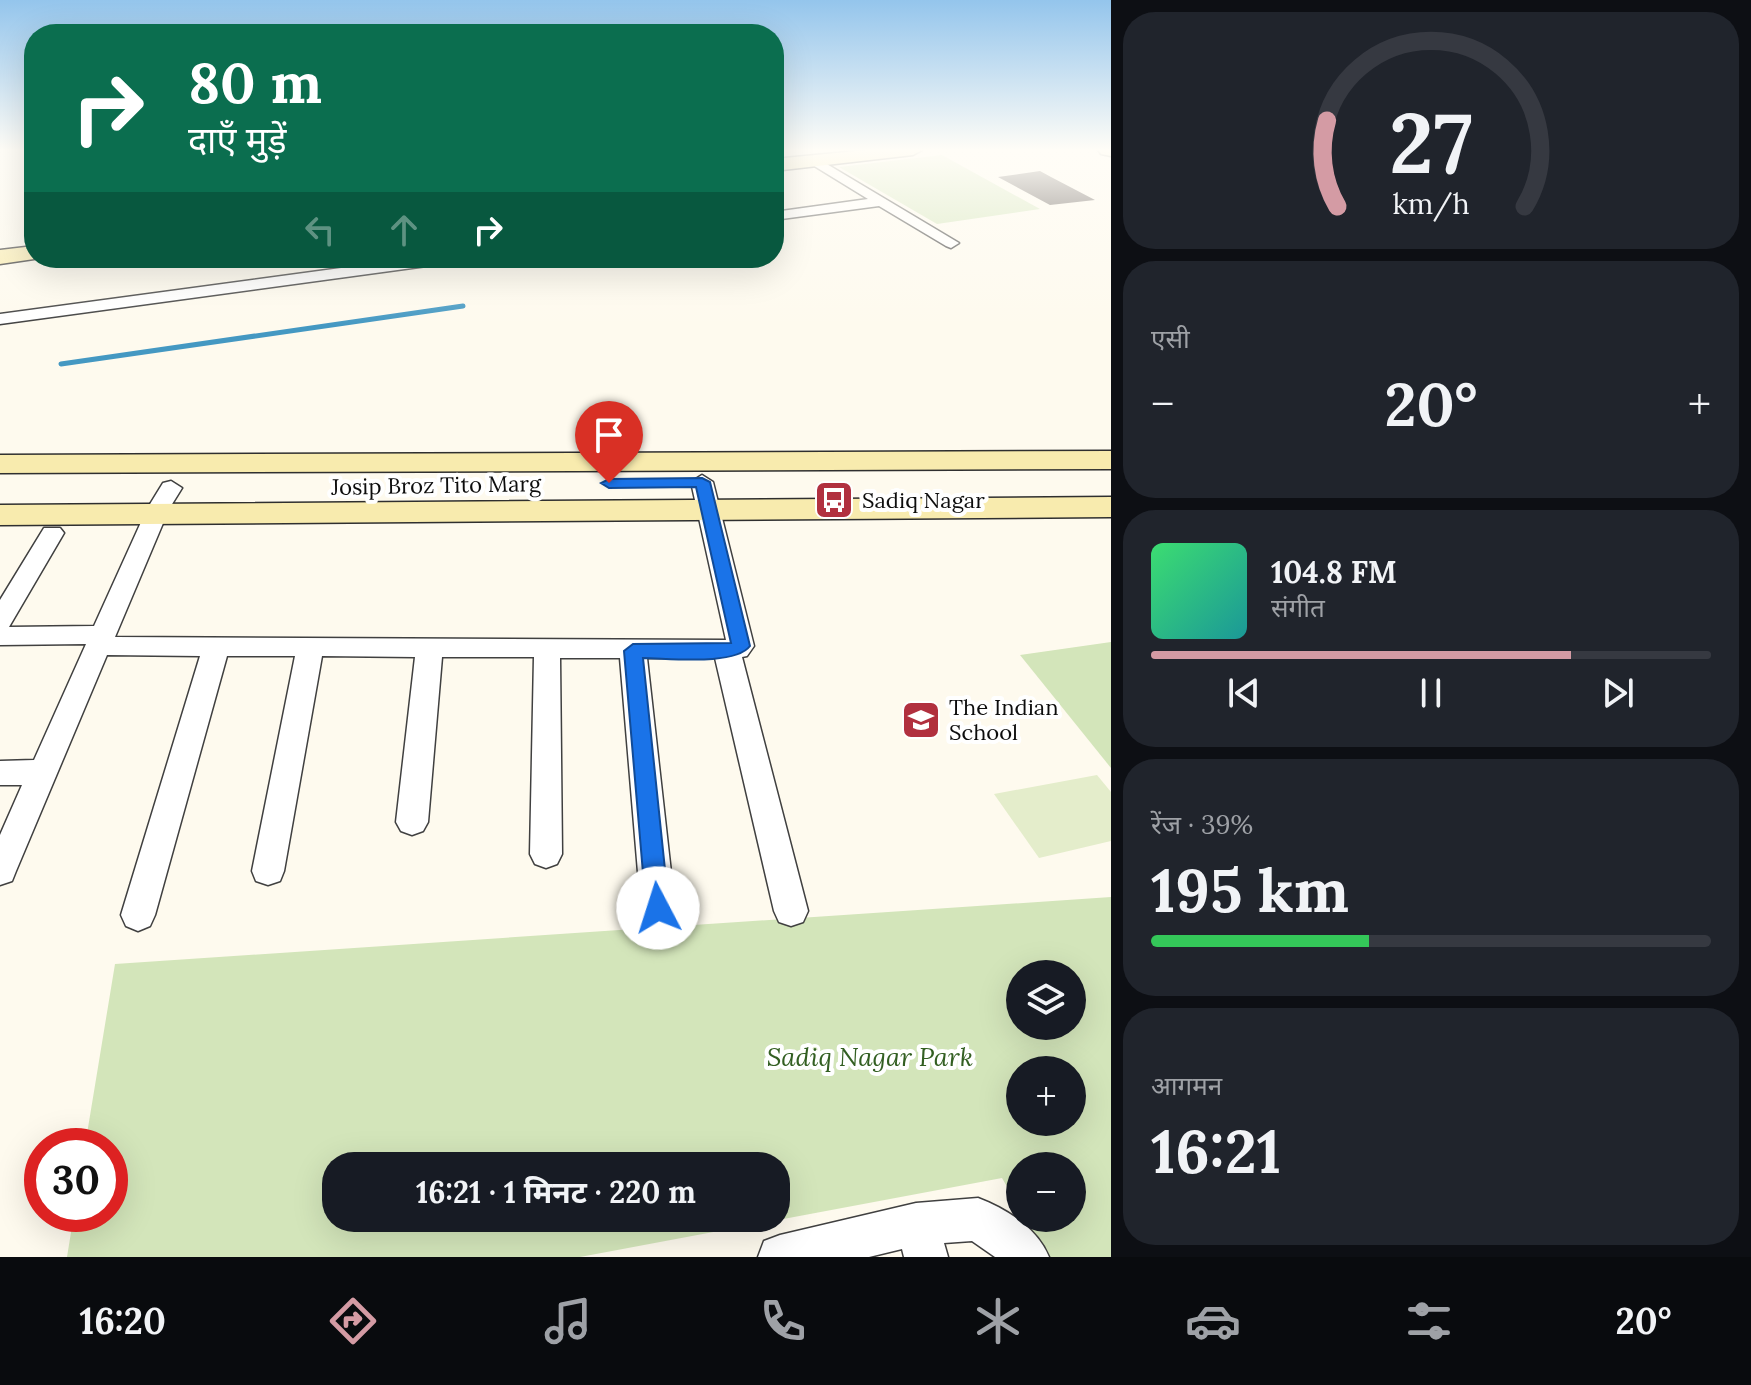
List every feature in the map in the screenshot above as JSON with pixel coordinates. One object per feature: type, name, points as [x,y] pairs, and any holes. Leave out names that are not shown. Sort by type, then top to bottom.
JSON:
[{"type":"main road","points":[[0,257],[24,253]]},
{"type":"main road","name":"Josip Broz Tito Marg","points":[[0,464],[1111,460]]},
{"type":"main road","points":[[0,488],[164,500],[705,496],[1111,483]]},
{"type":"main road","points":[[705,496],[1111,507]]},
{"type":"main road","points":[[0,515],[164,500]]},
{"type":"street","points":[[784,215],[827,209]]},
{"type":"street","points":[[895,209],[951,243]]},
{"type":"street","points":[[0,319],[375,268]]},
{"type":"street","points":[[0,636],[216,647],[727,652],[741,646],[705,496]]},
{"type":"street","points":[[0,871],[164,500]]},
{"type":"street","points":[[0,621],[52,533]]},
{"type":"street","points":[[138,915],[216,647]]},
{"type":"street","points":[[268,871],[310,648]]},
{"type":"street","points":[[412,822],[429,649]]},
{"type":"street","points":[[546,854],[547,650]]},
{"type":"street","points":[[633,651],[658,908]]},
{"type":"street","points":[[727,652],[791,911]]},
{"type":"street","points":[[0,773],[44,772]]},
{"type":"street","points":[[780,1257],[921,1241],[978,1219],[1022,1250],[1027,1257]]},
{"type":"green space","points":[[911,209],[1040,209],[937,224]]},
{"type":"green space","points":[[1111,642],[1111,768],[1020,655]]},
{"type":"green space","points":[[1097,775],[1111,792],[1111,841],[1039,858],[994,794]]},
{"type":"green space","name":"Sadiq Nagar Park","points":[[1111,897],[1111,1257],[1047,1257],[1033,1232],[1086,1232],[1086,1152],[1006,1152],[1006,1185],[1002,1178],[790,1218],[790,1152],[322,1152],[322,1232],[714,1232],[580,1257],[67,1257],[71,1232],[128,1232],[128,1128],[88,1128],[115,964]]},
{"type":"waterway","points":[[61,364],[463,306]]},
{"type":"place","name":"Sadiq Nagar","points":[[834,500]]},
{"type":"place","name":"The Indian School","points":[[921,720]]},
{"type":"route","points":[[609,483],[702,482],[741,646],[727,652],[633,651],[658,908]]}]
